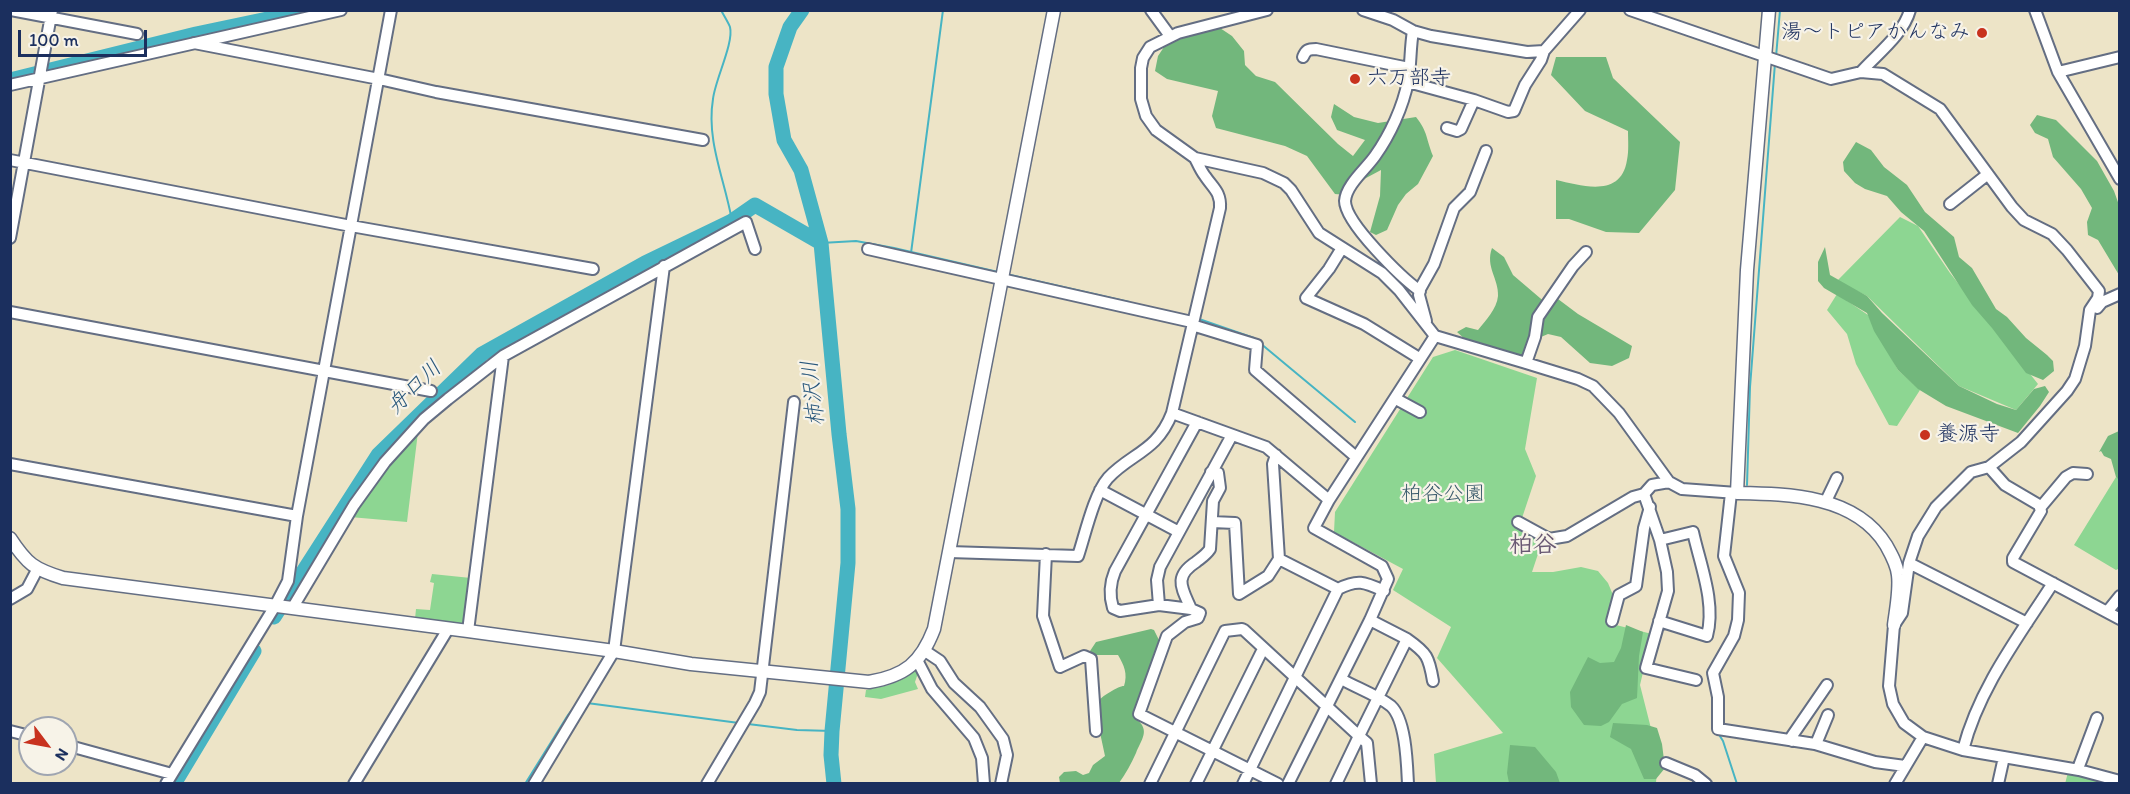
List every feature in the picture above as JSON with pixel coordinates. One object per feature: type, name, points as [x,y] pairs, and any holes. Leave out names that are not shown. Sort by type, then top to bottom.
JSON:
[{"type":"street","points":[[11,10],[51,14],[137,34]]},
{"type":"street","points":[[10,85],[341,10]]},
{"type":"street","points":[[78,749],[169,779],[275,606],[288,580],[297,516],[392,10]]},
{"type":"street","points":[[10,538],[21,554],[37,570],[63,578],[293,607],[614,651],[691,664],[869,682],[895,675],[921,656],[934,629],[1000,279],[1054,10]]},
{"type":"street","points":[[1151,10],[1170,36]]},
{"type":"street","points":[[1267,10],[1170,36],[1150,47],[1143,58],[1141,68],[1142,107],[1156,130],[1195,158],[1274,177],[1291,190],[1319,232],[1391,281],[1435,336],[1578,379],[1593,386],[1619,413],[1669,482],[1682,489],[1826,501],[1855,515],[1870,526],[1893,556],[1898,574],[1889,686],[1893,704],[1904,723],[1923,737],[1963,750],[2079,770],[2097,779],[2120,781]]},
{"type":"street","points":[[1363,10],[1393,20],[1413,31],[1527,52],[1544,51]]},
{"type":"street","points":[[1408,82],[1508,112],[1514,111],[1544,51],[1580,10]]},
{"type":"street","points":[[1630,10],[1831,79],[1861,72],[1883,74],[1940,109],[2012,207],[2024,220],[2052,234],[2082,267],[2099,291],[2098,298],[2090,310],[2085,346],[2075,379],[2067,391],[2021,442],[1989,467],[1971,472],[1936,507],[1918,536],[1909,563],[1902,613],[1894,625]]},
{"type":"street","points":[[1769,10],[1768,57],[1747,270],[1734,493],[1724,556],[1739,593],[1738,620],[1734,636],[1713,673],[1718,697],[1719,729],[1816,744],[1875,762],[1905,766]]},
{"type":"street","points":[[1861,72],[1897,33],[1910,10]]},
{"type":"street","points":[[2035,10],[2058,72],[2120,179]]},
{"type":"street","points":[[10,238],[51,14]]},
{"type":"street","points":[[1413,31],[1408,82],[1396,118],[1384,142],[1350,188],[1345,201],[1348,213],[1362,232],[1399,273],[1420,291]]},
{"type":"street","points":[[194,43],[436,92],[703,140]]},
{"type":"street","points":[[1303,57],[1305,51],[1316,49],[1409,68]]},
{"type":"street","points":[[2058,72],[2120,57]]},
{"type":"street","points":[[1447,128],[1457,131],[1461,129],[1473,100]]},
{"type":"street","points":[[1426,324],[1420,291],[1438,253],[1454,208],[1470,192],[1486,151]]},
{"type":"street","points":[[949,552],[1078,556],[1100,489],[1108,478],[1150,446],[1167,424],[1172,413],[1220,200],[1216,189],[1206,178],[1195,158]]},
{"type":"street","points":[[10,160],[351,226],[593,269]]},
{"type":"street","points":[[1950,204],[1988,174]]},
{"type":"street","points":[[293,607],[354,505],[385,462],[424,419],[503,356],[746,222],[755,249]]},
{"type":"street","points":[[1342,248],[1329,269],[1306,297],[1364,324],[1419,358]]},
{"type":"street","points":[[868,249],[1192,324],[1257,345],[1255,370],[1356,457]]},
{"type":"street","points":[[1526,363],[1535,337],[1538,317],[1573,266],[1586,252]]},
{"type":"street","points":[[534,783],[614,651],[664,266]]},
{"type":"street","points":[[2090,315],[2102,302],[2120,294]]},
{"type":"street","points":[[10,312],[430,391]]},
{"type":"street","points":[[1288,783],[1328,706],[1388,579],[1382,566],[1314,528],[1356,457],[1435,336]]},
{"type":"street","points":[[468,631],[503,356]]},
{"type":"street","points":[[1396,399],[1420,412]]},
{"type":"street","points":[[707,783],[760,692],[794,402]]},
{"type":"street","points":[[1172,413],[1263,445],[1329,500]]},
{"type":"street","points":[[1197,422],[1112,579],[1111,601],[1113,608],[1120,611],[1159,605],[1198,611],[1200,616],[1196,620],[1185,622],[1167,636],[1139,714],[1278,783]]},
{"type":"street","points":[[1159,605],[1158,574],[1232,435]]},
{"type":"street","points":[[1212,522],[1235,523],[1240,594],[1271,574],[1279,559],[1274,464],[1276,455]]},
{"type":"street","points":[[10,464],[297,516]]},
{"type":"street","points":[[1989,467],[2005,485],[2039,505],[2040,508]]},
{"type":"street","points":[[1191,609],[1183,591],[1182,576],[1188,567],[1208,552],[1213,501],[1220,488],[1218,473],[1212,472]]},
{"type":"street","points":[[2087,474],[2073,473],[2066,477],[2040,508],[2041,511],[2013,558],[2013,562],[2120,619]]},
{"type":"street","points":[[1826,501],[1837,478]]},
{"type":"street","points":[[1518,522],[1549,539],[1567,536],[1633,497],[1644,494],[1652,485],[1669,482]]},
{"type":"street","points":[[1100,489],[1179,532]]},
{"type":"street","points":[[1644,494],[1660,540],[1667,572],[1668,591],[1646,668],[1696,680]]},
{"type":"street","points":[[1612,621],[1619,595],[1636,586],[1644,528],[1650,507]]},
{"type":"street","points":[[1659,621],[1707,636],[1711,623],[1710,604],[1692,532],[1660,540]]},
{"type":"street","points":[[1046,554],[1043,616],[1060,667],[1084,656],[1092,659],[1096,731]]},
{"type":"street","points":[[1279,559],[1338,589]]},
{"type":"street","points":[[1909,563],[2027,623]]},
{"type":"street","points":[[10,599],[27,589],[37,570]]},
{"type":"street","points":[[1243,783],[1338,589],[1362,582],[1384,591]]},
{"type":"street","points":[[1963,750],[1969,727],[1983,694],[2053,583]]},
{"type":"street","points":[[2107,612],[2120,596]]},
{"type":"street","points":[[1370,620],[1423,650],[1430,661],[1433,681]]},
{"type":"street","points":[[354,783],[448,629]]},
{"type":"street","points":[[1150,783],[1225,631],[1242,629],[1367,743],[1371,783]]},
{"type":"street","points":[[1336,783],[1407,639]]},
{"type":"street","points":[[1196,783],[1263,649]]},
{"type":"street","points":[[921,656],[932,689],[974,738],[982,758],[984,783]]},
{"type":"street","points":[[921,656],[940,661],[954,683],[980,707],[1003,739],[1007,755],[1001,783]]},
{"type":"street","points":[[1341,679],[1390,706],[1399,720],[1407,759],[1408,783]]},
{"type":"street","points":[[1792,741],[1792,736],[1827,685]]},
{"type":"street","points":[[1816,744],[1828,715]]},
{"type":"street","points":[[2079,770],[2097,718]]},
{"type":"street","points":[[1895,783],[1923,737]]},
{"type":"street","points":[[1998,783],[2004,757]]},
{"type":"street","points":[[1666,763],[1695,775],[1706,783]]},
{"type":"green space","points":[[1217,26],[1232,36],[1244,51],[1245,65],[1256,76],[1275,82],[1353,156],[1365,140],[1337,130],[1331,117],[1334,104],[1354,117],[1378,123],[1416,117],[1425,131],[1433,156],[1418,184],[1398,205],[1387,230],[1376,235],[1370,232],[1380,196],[1381,170],[1366,178],[1346,195],[1335,194],[1307,156],[1285,146],[1216,128],[1212,116],[1218,91],[1167,79],[1155,71],[1158,56],[1168,41]]},
{"type":"green space","points":[[1556,57],[1606,57],[1613,78],[1680,142],[1675,190],[1639,233],[1606,232],[1569,219],[1556,219],[1556,180],[1578,185],[1599,186],[1609,185],[1617,180],[1627,160],[1628,131],[1585,111],[1551,75]]},
{"type":"green space","points":[[2037,115],[2056,120],[2097,161],[2114,191],[2119,205],[2119,275],[2098,240],[2088,235],[2087,222],[2092,208],[2081,189],[2053,157],[2048,139],[2035,133],[2030,125]]},
{"type":"green space","points":[[1856,142],[1871,150],[1884,167],[1907,185],[1925,212],[1954,237],[1959,257],[1972,268],[1996,309],[2053,361],[2054,371],[2043,380],[2026,373],[1972,305],[1924,231],[1901,212],[1887,196],[1865,189],[1855,183],[1844,171],[1843,162]]},
{"type":"green space","points":[[1900,217],[1918,226],[1950,273],[2038,384],[2016,410],[1959,386],[1867,296],[1837,281]]},
{"type":"green space","points":[[1825,247],[1830,275],[1867,296],[1959,386],[1997,404],[2016,410],[2034,389],[2045,386],[2049,392],[2018,433],[1946,406],[1918,389],[1898,370],[1874,331],[1867,313],[1824,288],[1818,281],[1818,262]]},
{"type":"green space","points":[[1492,248],[1504,257],[1513,275],[1547,304],[1558,299],[1578,314],[1632,346],[1629,358],[1612,366],[1590,363],[1561,337],[1548,334],[1534,340],[1527,358],[1467,341],[1457,332],[1466,327],[1478,330],[1497,301],[1498,290],[1490,261]]},
{"type":"green space","points":[[1837,294],[1868,315],[1898,370],[1920,390],[1897,426],[1889,425],[1856,364],[1847,334],[1827,310]]},
{"type":"green space","name":"柏谷公園","points":[[1455,350],[1537,378],[1525,449],[1536,476],[1521,521],[1542,542],[1532,572],[1553,572],[1581,567],[1598,571],[1608,583],[1613,595],[1608,623],[1652,634],[1640,685],[1658,756],[1656,783],[1436,783],[1434,754],[1503,733],[1437,658],[1451,627],[1393,590],[1403,569],[1334,532],[1335,512],[1433,357]]},
{"type":"green space","points":[[2119,431],[2119,480],[2111,459],[2104,456],[2101,451],[2099,452],[2108,436]]},
{"type":"green space","points":[[418,432],[407,522],[350,517],[375,481]]},
{"type":"green space","points":[[2116,477],[2120,480],[2120,568],[2116,570],[2074,545]]},
{"type":"green space","points":[[432,574],[471,578],[464,625],[415,619],[416,609],[430,610],[434,583],[430,582]]},
{"type":"green space","points":[[1626,625],[1643,632],[1639,656],[1637,698],[1622,704],[1609,722],[1601,726],[1584,725],[1571,707],[1570,692],[1588,657],[1600,663],[1614,662],[1621,648]]},
{"type":"green space","points":[[1154,630],[1159,640],[1149,678],[1136,713],[1136,719],[1143,727],[1144,735],[1126,772],[1119,783],[1060,783],[1059,777],[1064,772],[1076,771],[1083,775],[1089,773],[1093,765],[1105,756],[1099,728],[1097,702],[1110,692],[1124,686],[1126,678],[1118,655],[1093,655],[1090,651],[1096,642]]},
{"type":"green space","points":[[915,669],[918,673],[915,682],[918,689],[881,699],[865,697],[866,690],[889,685]]},
{"type":"green space","points":[[1613,723],[1647,725],[1657,728],[1665,768],[1656,779],[1644,779],[1631,749],[1610,737]]},
{"type":"green space","points":[[1510,745],[1535,747],[1556,772],[1560,783],[1509,783],[1507,773]]},
{"type":"green space","points":[[2068,772],[2118,784],[2065,784]]},
{"type":"waterway","points":[[10,80],[196,34],[310,10]]},
{"type":"waterway","points":[[721,10],[731,34],[714,91],[712,130],[732,221]]},
{"type":"waterway","name":"柿沢川","points":[[802,10],[790,27],[776,67],[776,94],[784,140],[801,170],[821,243],[848,509],[848,563],[832,731],[831,755],[834,784]]},
{"type":"waterway","points":[[911,253],[943,10]]},
{"type":"waterway","points":[[1776,57],[1780,10]]},
{"type":"waterway","points":[[1747,485],[1750,387],[1775,63]]},
{"type":"waterway","name":"舟口川","points":[[274,617],[378,455],[482,354],[645,263],[732,221],[755,205],[821,243]]},
{"type":"waterway","points":[[821,243],[856,241],[998,272]]},
{"type":"waterway","points":[[1006,274],[1129,302]]},
{"type":"waterway","points":[[1199,319],[1254,338],[1355,422]]},
{"type":"waterway","points":[[1719,554],[1725,571]]},
{"type":"waterway","name":"舟口川","points":[[174,784],[254,651]]},
{"type":"waterway","points":[[525,784],[578,702]]},
{"type":"waterway","points":[[587,703],[739,723]]},
{"type":"waterway","points":[[748,724],[797,730],[832,731]]},
{"type":"waterway","points":[[1718,733],[1723,741],[1737,784]]},
{"type":"place","name":"湯～トピアかんなみ","points":[[1982,33]]},
{"type":"place","name":"六万部寺","points":[[1355,79]]},
{"type":"place","name":"養源寺","points":[[1925,435]]},
{"type":"district","name":"柏谷","points":[[1533,546]]}]
